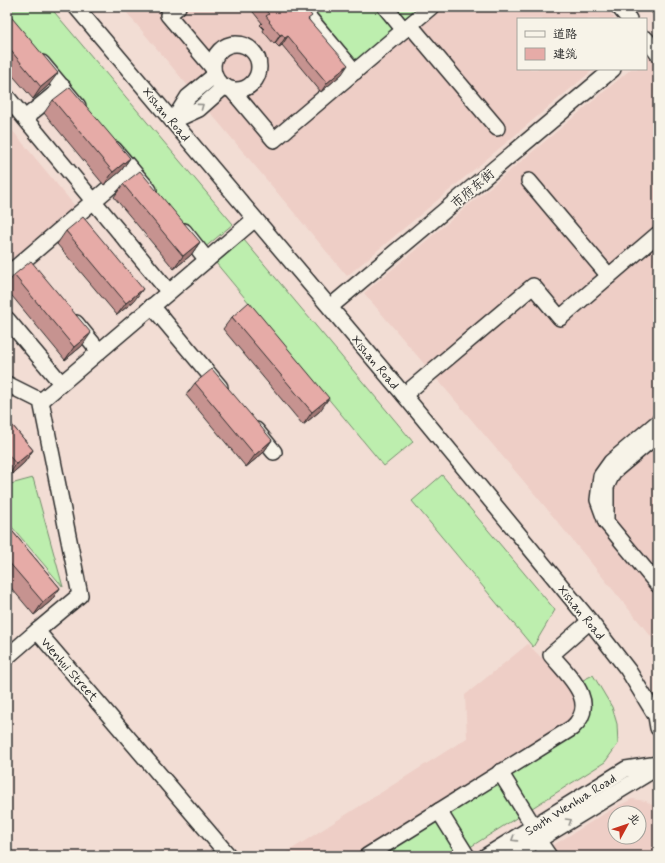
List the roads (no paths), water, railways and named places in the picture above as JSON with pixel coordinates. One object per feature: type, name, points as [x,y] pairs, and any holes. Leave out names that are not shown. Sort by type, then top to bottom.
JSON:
[{"type":"street","name":"Xishan Road","points":[[76,7],[404,395],[590,621],[628,670],[656,716],[658,728]]},
{"type":"street","points":[[300,7],[355,72]]},
{"type":"street","points":[[385,7],[407,28],[497,128]]},
{"type":"street","points":[[176,8],[168,15],[228,88],[274,140],[431,7]]},
{"type":"street","points":[[619,7],[628,18]]},
{"type":"street","points":[[647,41],[658,54]]},
{"type":"street","points":[[241,44],[253,52],[259,64],[256,78],[245,88],[228,88],[199,109],[173,121],[188,97],[214,71],[216,54],[227,45],[241,44]]},
{"type":"street","points":[[32,51],[87,116]]},
{"type":"street","name":"市府东街","points":[[330,307],[612,70]]},
{"type":"street","points":[[25,118],[63,87]]},
{"type":"street","points":[[7,97],[169,292]]},
{"type":"street","points":[[107,140],[157,199]]},
{"type":"street","points":[[7,275],[131,169]]},
{"type":"street","points":[[529,181],[609,276]]},
{"type":"street","points":[[172,218],[207,260]]},
{"type":"street","points":[[7,384],[41,401],[255,219]]},
{"type":"street","points":[[404,395],[533,286],[560,318],[609,276],[656,239]]},
{"type":"street","points":[[24,260],[34,273]]},
{"type":"street","points":[[152,306],[229,397]]},
{"type":"street","points":[[69,315],[99,351]]},
{"type":"street","points":[[7,319],[61,383]]},
{"type":"street","name":"Wenhui Street","points":[[41,401],[80,595],[37,631],[229,856]]},
{"type":"street","points":[[249,422],[274,452]]},
{"type":"street","points":[[658,422],[611,462],[601,476],[598,500],[606,522],[658,584]]},
{"type":"street","points":[[606,522],[606,487],[613,472],[658,434]]},
{"type":"street","points":[[367,856],[578,722],[584,712],[581,693],[552,655],[590,621]]},
{"type":"street","points":[[9,650],[37,631]]},
{"type":"street","name":"South Wenhua Road","points":[[512,856],[536,833],[626,769],[658,766]]},
{"type":"street","points":[[500,772],[548,856]]},
{"type":"street","points":[[439,811],[467,856]]},
{"type":"street","name":"South Wenhua Road","points":[[486,856],[536,833]]}]
